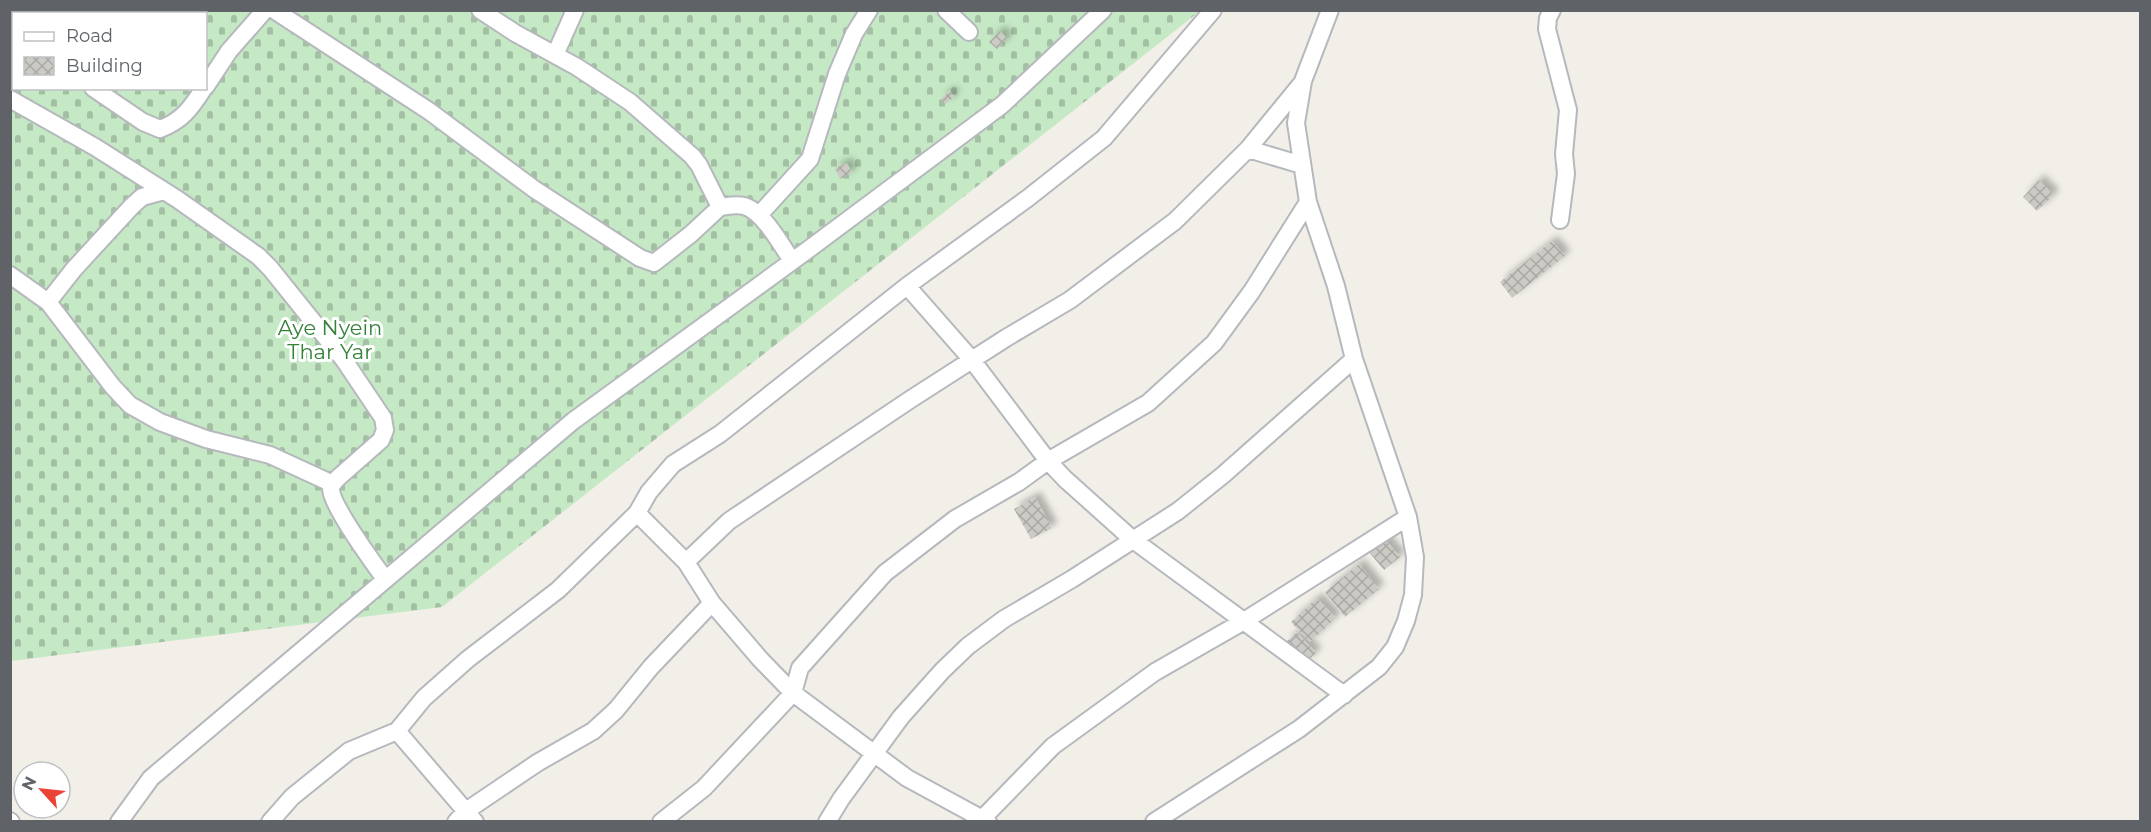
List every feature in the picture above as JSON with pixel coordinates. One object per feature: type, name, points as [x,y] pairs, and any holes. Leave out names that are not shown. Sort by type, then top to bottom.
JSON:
[{"type":"street","points":[[207,84],[229,51],[265,10]]},
{"type":"street","points":[[274,10],[429,111],[534,189],[640,258],[654,263],[691,234],[720,207],[734,205],[747,206],[759,215],[792,261]]},
{"type":"street","points":[[480,10],[577,67],[630,102],[692,156],[699,165],[720,207]]},
{"type":"street","points":[[555,55],[575,10]]},
{"type":"street","points":[[759,215],[810,159],[837,74],[854,34],[869,10]]},
{"type":"street","points":[[946,10],[969,32]]},
{"type":"street","points":[[119,822],[151,778],[573,421],[1002,105],[1103,10]]},
{"type":"street","points":[[270,822],[292,797],[349,751],[397,731],[424,698],[468,659],[558,590],[637,513],[649,492],[673,464],[720,434],[803,366],[907,286],[1028,198],[1104,138],[1213,10]]},
{"type":"street","points":[[1154,822],[1299,729],[1379,667],[1395,647],[1406,621],[1413,595],[1415,557],[1408,517],[1354,359],[1336,286],[1308,202],[1296,123],[1303,81],[1330,10]]},
{"type":"street","points":[[1552,10],[1547,28],[1568,110],[1564,154],[1566,174],[1560,220]]},
{"type":"street","points":[[686,562],[729,521],[828,453],[1070,300],[1175,221],[1248,149],[1303,81]]},
{"type":"street","points":[[96,90],[143,122],[160,129],[176,123],[203,90]]},
{"type":"street","points":[[10,99],[95,147],[258,256],[345,360],[382,418],[386,430],[381,440],[333,484],[331,490],[334,500],[363,548],[386,579]]},
{"type":"street","points":[[1248,149],[1302,165]]},
{"type":"street","points":[[48,302],[74,269],[132,206],[142,197],[164,191]]},
{"type":"street","points":[[661,822],[704,788],[793,693],[800,668],[885,573],[955,519],[1019,482],[1048,461],[1148,403],[1214,343],[1252,291],[1308,202]]},
{"type":"street","points":[[10,275],[48,302],[130,405],[160,422],[206,439],[270,455],[333,484]]},
{"type":"street","points":[[907,286],[972,360],[1048,461],[1065,479],[1132,539],[1344,695]]},
{"type":"street","points":[[827,822],[901,717],[968,646],[1004,619],[1178,511],[1223,475],[1354,359]]},
{"type":"street","points":[[637,513],[686,562],[712,603],[793,693],[907,778],[983,820],[1053,746],[1155,672],[1244,621],[1408,517]]},
{"type":"street","points":[[397,731],[466,818],[537,763],[593,731],[616,710],[651,667],[712,603]]},
{"type":"green space","name":"Aye Nyein Thar Yar","points":[[10,11],[1200,11],[442,607],[11,661]]},
{"type":"building","points":[[1000,31],[1007,39],[997,49],[989,42]]},
{"type":"building","points":[[950,91],[954,97],[945,104],[941,99]]},
{"type":"building","points":[[847,163],[852,173],[840,179],[835,168]]},
{"type":"building","points":[[2039,180],[2054,195],[2037,211],[2023,197]]},
{"type":"building","points":[[1552,241],[1565,256],[1512,298],[1500,282]]},
{"type":"building","points":[[1035,497],[1052,528],[1031,539],[1014,509]]},
{"type":"building","points":[[1384,538],[1400,557],[1384,570],[1368,551]]},
{"type":"building","points":[[1359,564],[1379,589],[1345,617],[1325,592]]},
{"type":"building","points":[[1317,598],[1336,618],[1310,642],[1291,622]]},
{"type":"building","points":[[1297,632],[1316,653],[1305,663],[1286,642]]}]
